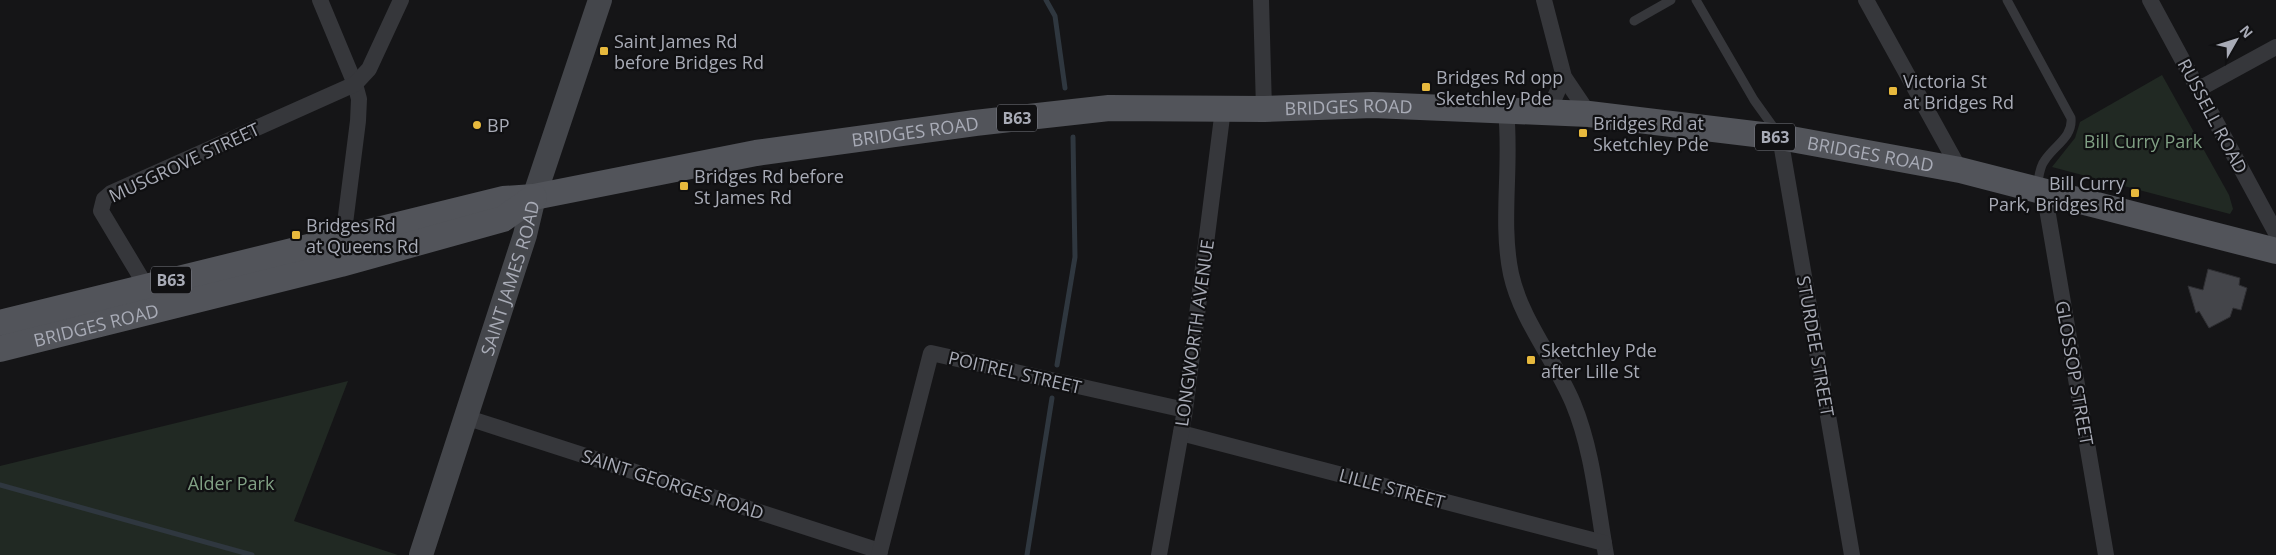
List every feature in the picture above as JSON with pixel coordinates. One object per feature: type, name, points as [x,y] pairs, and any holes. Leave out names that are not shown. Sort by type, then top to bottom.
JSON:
[{"type":"main road","name":"SAINT JAMES ROAD","points":[[421,555],[524,235],[534,197],[600,0]]},
{"type":"main road","name":"BRIDGES ROAD","points":[[1,338],[146,286],[503,199],[534,197],[756,153],[975,123],[1109,108],[1264,109],[1373,106],[1548,112],[1589,114],[1780,137],[1960,170],[2276,251]]},
{"type":"main road","name":"BRIDGES ROAD","points":[[1,338],[341,264],[503,219],[534,197]]},
{"type":"street","points":[[320,0],[355,84],[359,99],[358,121],[342,237],[341,264]]},
{"type":"street","points":[[355,84],[369,69],[401,0]]},
{"type":"street","points":[[1261,0],[1264,109]]},
{"type":"street","points":[[1544,0],[1564,77],[1589,114]]},
{"type":"street","points":[[1866,0],[1960,170]]},
{"type":"street","name":"RUSSELL ROAD","points":[[2150,0],[2276,233]]},
{"type":"street","points":[[2199,90],[2276,47]]},
{"type":"street","points":[[1548,112],[1564,77]]},
{"type":"street","name":"MUSGROVE STREET","points":[[146,286],[101,211],[104,199],[111,193],[355,84]]},
{"type":"street","name":"LONGWORTH AVENUE","points":[[1159,555],[1185,410],[1223,109]]},
{"type":"street","points":[[1506,111],[1509,132],[1508,249],[1511,274],[1519,299],[1562,380],[1581,424],[1588,446],[1605,549]]},
{"type":"street","name":"STURDEE STREET","points":[[1780,137],[1852,555]]},
{"type":"street","name":"GLOSSOP STREET","points":[[2040,190],[2106,555]]},
{"type":"street","name":"POITREL STREET","points":[[880,553],[931,353],[1185,410]]},
{"type":"street","name":"SAINT GEORGES ROAD","points":[[465,418],[880,553]]},
{"type":"street","name":"LILLE STREET","points":[[1181,433],[1605,549]]},
{"type":"lane","points":[[1634,21],[1671,0]]},
{"type":"lane","points":[[1696,0],[1754,100],[1780,137]]},
{"type":"lane","points":[[2007,0],[2071,118],[2072,127],[2070,133],[2044,161],[2040,190]]},
{"type":"green space","name":"Bill Curry Park","points":[[2162,75],[2229,195],[2233,209],[2230,214],[2052,167],[2075,138],[2080,122]]},
{"type":"green space","name":"Alder Park","points":[[348,381],[294,521],[398,555],[0,555],[0,466]]},
{"type":"building","points":[[2208,269],[2240,278],[2239,285],[2247,288],[2241,310],[2233,308],[2230,317],[2209,328],[2199,311],[2196,313],[2188,286],[2203,290]]},
{"type":"waterway","points":[[1046,0],[1055,16],[1065,88]]},
{"type":"waterway","points":[[1057,365],[1075,257],[1073,137]]},
{"type":"waterway","points":[[1027,555],[1052,398]]},
{"type":"waterway","points":[[0,485],[252,555]]},
{"type":"place","name":"Saint James Rd before Bridges Rd","points":[[604,51]]},
{"type":"place","name":"Bridges Rd opp Sketchley Pde","points":[[1426,87]]},
{"type":"place","name":"Victoria St at Bridges Rd","points":[[1893,91]]},
{"type":"place","name":"BP","points":[[477,125]]},
{"type":"place","name":"Bridges Rd at Sketchley Pde","points":[[1583,133]]},
{"type":"place","name":"Bridges Rd before St James Rd","points":[[684,186]]},
{"type":"place","name":"Bill Curry Park, Bridges Rd","points":[[2135,193]]},
{"type":"place","name":"Bridges Rd at Queens Rd","points":[[296,235]]},
{"type":"place","name":"Sketchley Pde after Lille St","points":[[1531,360]]}]
